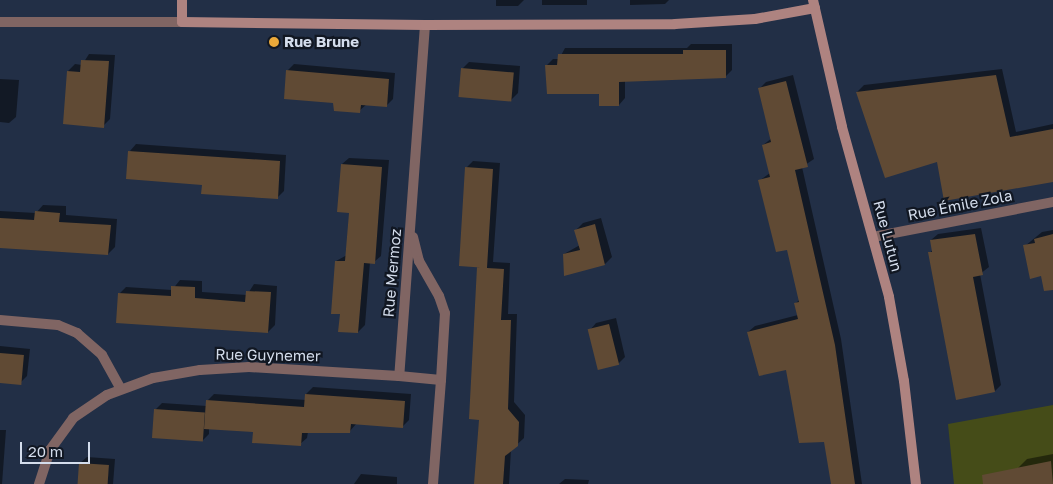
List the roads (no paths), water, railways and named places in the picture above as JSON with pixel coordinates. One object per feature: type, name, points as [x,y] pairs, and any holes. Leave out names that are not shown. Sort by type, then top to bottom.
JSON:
[{"type":"main road","points":[[182,0],[182,22],[425,25],[675,24],[755,19],[814,4]]},
{"type":"main road","name":"Rue Lutun","points":[[814,4],[840,120],[874,237],[898,343],[916,484]]},
{"type":"street","points":[[0,22],[182,22]]},
{"type":"street","name":"Rue Mermoz","points":[[399,376],[425,25]]},
{"type":"street","name":"Rue Émile Zola","points":[[874,237],[1053,202]]},
{"type":"street","points":[[411,224],[419,261],[440,296],[444,313],[433,484]]},
{"type":"street","points":[[0,320],[58,325],[77,333],[102,355],[122,389]]},
{"type":"street","name":"Rue Guynemer","points":[[39,484],[50,450],[64,428],[96,401],[153,378],[232,368],[399,376]]},
{"type":"street","points":[[399,376],[441,380]]},
{"type":"place","name":"Rue Brune","points":[[274,42]]}]
